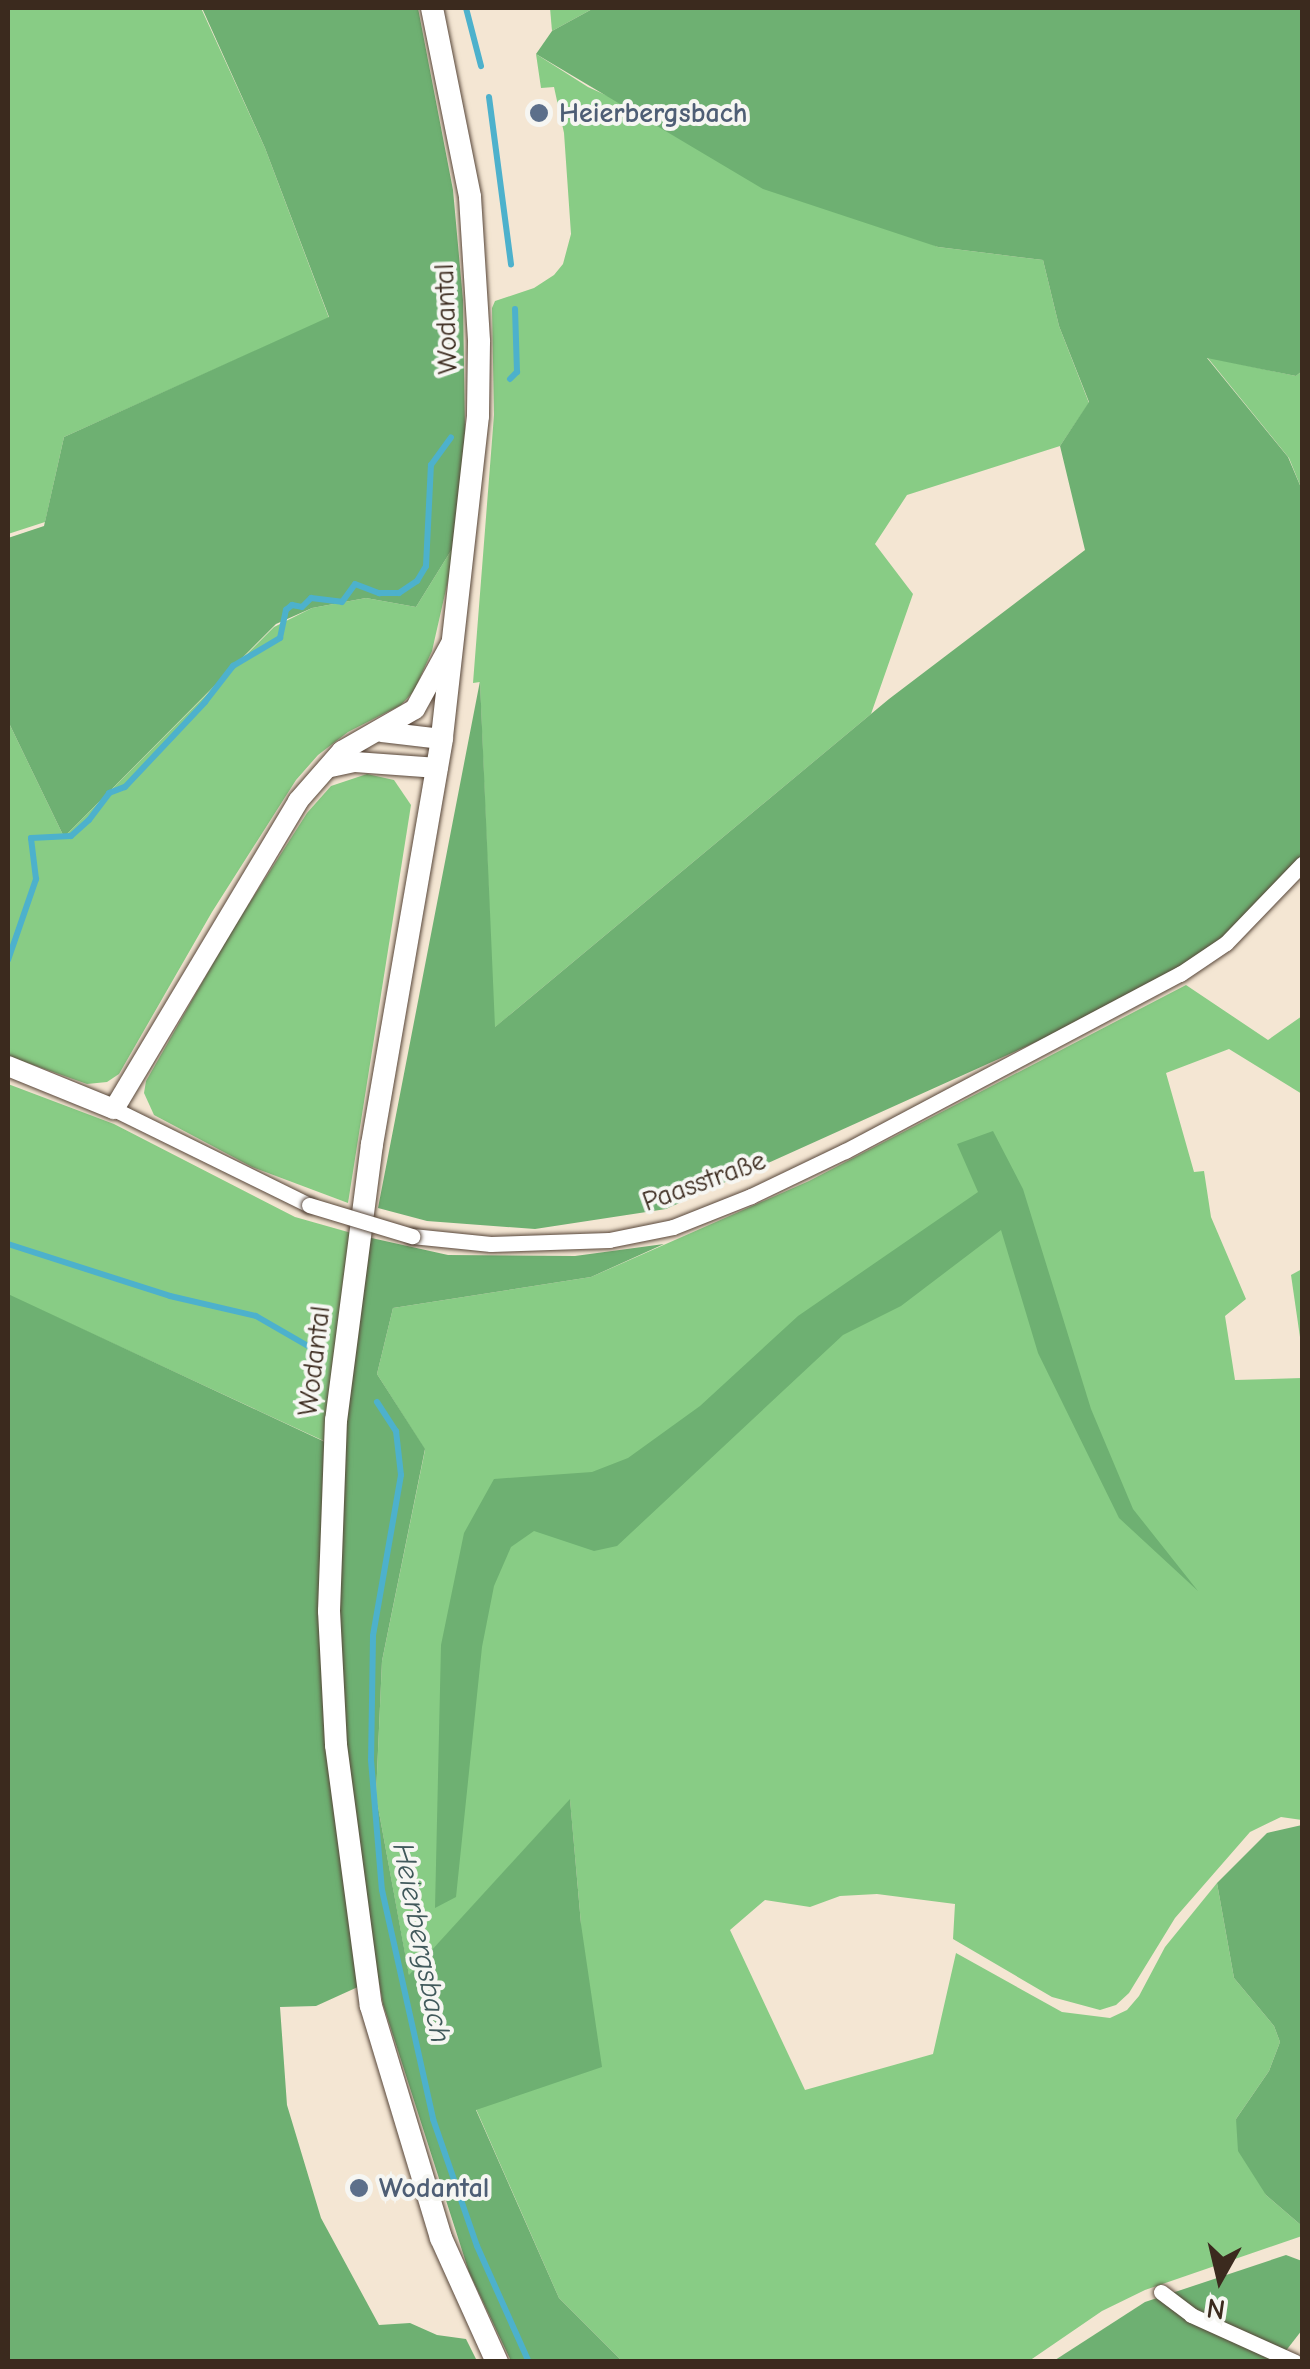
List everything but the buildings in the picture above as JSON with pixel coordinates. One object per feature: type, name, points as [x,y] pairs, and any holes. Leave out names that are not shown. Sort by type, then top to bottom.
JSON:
[{"type":"main road","name":"Wodantal","points":[[432,8],[470,196],[479,342],[478,416],[438,768],[378,1109],[341,1384],[329,1611],[336,1745],[371,2006],[442,2238],[498,2362]]},
{"type":"street","name":"Wodantal","points":[[114,1109],[298,801],[342,751],[382,732],[414,709],[456,630]]},
{"type":"street","points":[[382,732],[442,739]]},
{"type":"street","points":[[331,767],[355,762],[438,768]]},
{"type":"street","name":"Paasstraße","points":[[8,1066],[114,1109],[309,1205],[412,1236],[490,1244],[609,1240],[673,1227],[752,1196],[861,1143],[1180,974],[1226,943],[1302,864]]},
{"type":"street","points":[[1160,2292],[1190,2316],[1294,2362]]},
{"type":"green space","points":[[8,8],[201,8],[265,148],[329,318],[64,437],[45,522],[8,534]]},
{"type":"green space","points":[[202,8],[418,8],[453,190],[463,300],[465,430],[457,541],[416,607],[366,598],[312,608],[276,624],[64,837],[8,721],[8,538],[44,526],[64,437],[329,317],[265,148]]},
{"type":"green space","points":[[550,8],[594,8],[552,31]]},
{"type":"green space","points":[[594,8],[1302,8],[1302,371],[1296,376],[1207,358],[1288,457],[1302,490],[1302,862],[1243,925],[1171,974],[1087,1019],[666,1209],[535,1229],[427,1221],[378,1208],[480,681],[495,1027],[889,699],[1085,550],[1060,446],[1089,402],[1059,326],[1043,260],[938,247],[763,189],[536,54],[552,31]]},
{"type":"green space","points":[[536,54],[588,87],[938,247],[1043,260],[1059,326],[1089,403],[1060,446],[907,495],[875,544],[913,594],[871,714],[494,1028],[480,682],[473,683],[494,415],[492,308],[495,301],[534,288],[554,275],[563,264],[571,234],[564,133],[554,87],[541,88]]},
{"type":"green space","points":[[1207,357],[1296,376],[1302,371],[1302,490],[1289,458]]},
{"type":"green space","points":[[457,541],[432,651],[414,691],[401,705],[348,732],[318,755],[296,780],[212,912],[119,1074],[107,1082],[87,1084],[8,1056],[8,721],[64,837],[274,627],[312,608],[366,598],[416,607]]},
{"type":"green space","points":[[367,774],[394,780],[411,805],[348,1203],[252,1167],[154,1115],[144,1093],[146,1081],[231,932],[307,813],[331,786]]},
{"type":"green space","points":[[1186,985],[1268,1040],[1302,1016],[1302,1094],[1229,1049],[1166,1073],[1194,1172],[1204,1171],[1211,1217],[1246,1299],[1225,1316],[1235,1380],[1302,1378],[1302,1820],[1281,1817],[1250,1832],[1175,1918],[1129,1993],[1116,2005],[1100,2010],[1052,1997],[953,1939],[955,1904],[877,1894],[840,1896],[810,1907],[765,1900],[730,1930],[805,2090],[933,2054],[956,1953],[1062,2012],[1110,2018],[1127,2010],[1139,1996],[1165,1947],[1217,1883],[1234,1978],[1274,2026],[1280,2042],[1269,2071],[1236,2119],[1266,2195],[1302,2226],[1302,2236],[1145,2290],[1102,2311],[1029,2361],[622,2361],[559,2298],[476,2109],[581,1924],[570,1800],[409,1976],[376,1796],[382,1661],[425,1450],[377,1374],[393,1308],[591,1277],[809,1181]]},
{"type":"green space","points":[[8,1084],[114,1124],[295,1217],[355,1234],[324,1441],[8,1295]]},
{"type":"green space","points":[[993,1131],[1023,1189],[1091,1409],[1133,1509],[1198,1591],[1119,1518],[1038,1353],[1001,1230],[901,1306],[843,1335],[617,1546],[594,1551],[534,1531],[511,1547],[494,1586],[482,1647],[456,1897],[435,1908],[441,1645],[464,1533],[494,1479],[592,1472],[628,1458],[700,1406],[798,1316],[978,1192],[957,1144]]},
{"type":"green space","points":[[367,1237],[448,1255],[575,1256],[664,1244],[591,1277],[393,1308],[377,1374],[425,1449],[382,1661],[376,1796],[409,1975],[570,1799],[581,1924],[602,2067],[476,2110],[559,2298],[622,2361],[511,2361],[469,2272],[383,2004],[348,1817],[338,1578],[343,1427]]},
{"type":"green space","points":[[1302,1269],[1302,1351],[1291,1275]]},
{"type":"green space","points":[[8,1294],[325,1442],[360,1986],[316,2006],[280,2007],[287,2105],[321,2218],[379,2325],[410,2323],[437,2335],[466,2339],[477,2361],[8,2362]]},
{"type":"green space","points":[[1302,1825],[1302,2226],[1266,2195],[1238,2151],[1236,2119],[1269,2071],[1280,2042],[1274,2026],[1234,1978],[1217,1883],[1267,1833]]},
{"type":"green space","points":[[1286,2255],[1302,2261],[1302,2330],[1278,2361],[1052,2362],[1145,2302]]},
{"type":"waterway","points":[[466,8],[481,66]]},
{"type":"waterway","name":"Heierbergsbach","points":[[489,97],[511,265]]},
{"type":"waterway","points":[[510,379],[517,372],[515,309]]},
{"type":"waterway","name":"Heierbergsbach","points":[[8,960],[36,879],[31,838],[71,836],[89,820],[109,793],[125,787],[205,702],[233,666],[280,638],[286,610],[292,605],[302,607],[311,598],[342,602],[355,584],[379,593],[399,593],[417,581],[426,566],[431,465],[451,437]]},
{"type":"waterway","name":"Heierbergsbach","points":[[8,1244],[170,1296],[256,1316],[315,1350]]},
{"type":"waterway","name":"Heierbergsbach","points":[[377,1402],[396,1431],[401,1475],[373,1636],[371,1760],[382,1890],[433,2119],[477,2246],[529,2362]]},
{"type":"place","name":"Heierbergsbach","points":[[539,113]]},
{"type":"place","name":"Wodantal","points":[[359,2188]]}]
